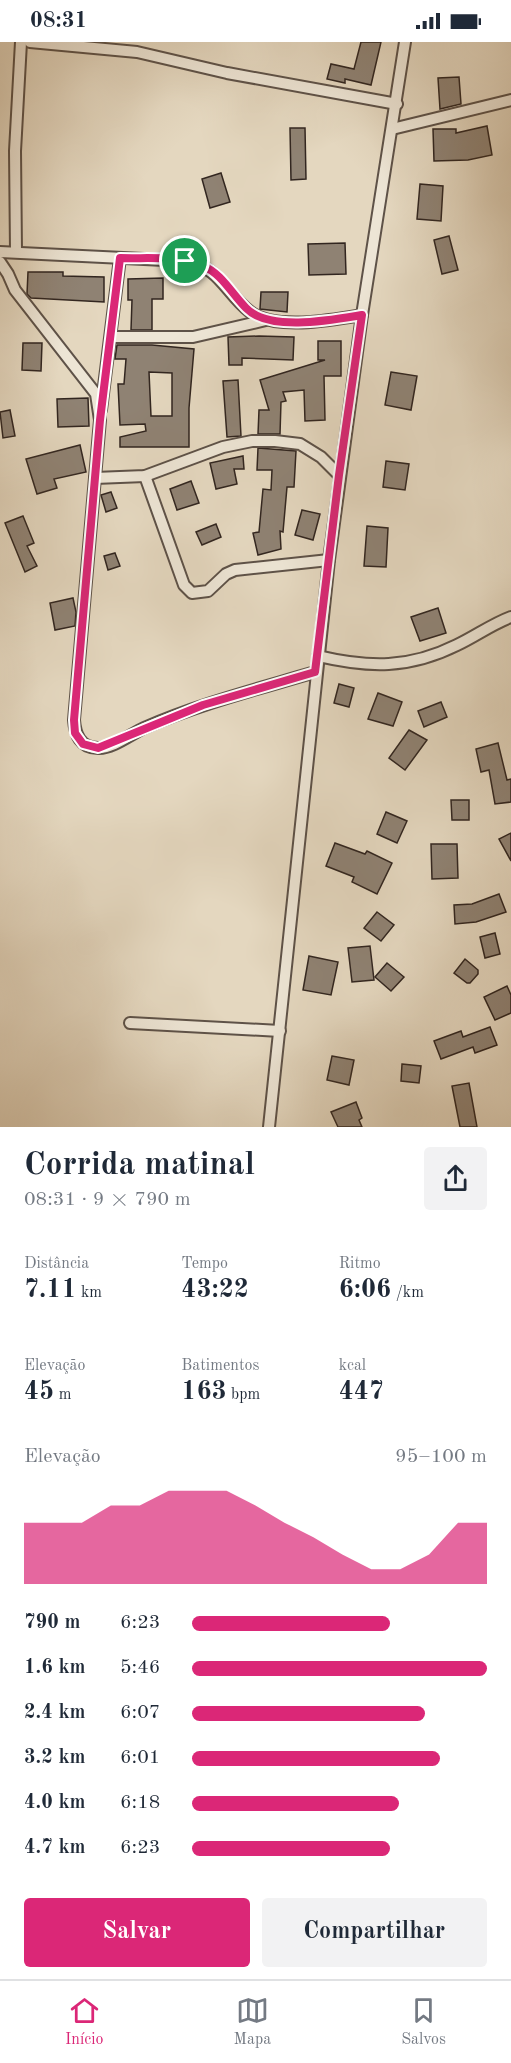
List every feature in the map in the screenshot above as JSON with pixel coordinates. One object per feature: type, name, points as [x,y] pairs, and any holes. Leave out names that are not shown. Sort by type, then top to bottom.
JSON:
[{"type":"street","points":[[16,252],[15,151],[21,42]]},
{"type":"street","points":[[30,42],[137,52],[227,72],[397,104]]},
{"type":"street","points":[[269,1127],[315,672],[339,475],[405,42]]},
{"type":"street","points":[[392,129],[511,100]]},
{"type":"street","points":[[0,252],[185,261],[206,267],[247,310],[266,320]]},
{"type":"street","points":[[120,258],[100,420],[74,720],[75,733],[83,744],[98,748],[203,705],[315,672]]},
{"type":"street","points":[[0,262],[15,290],[96,394],[100,420]]},
{"type":"street","points":[[111,338],[193,337],[266,320],[314,321],[362,315]]},
{"type":"street","points":[[95,478],[145,476],[223,447],[252,441],[300,444],[321,457],[339,475]]},
{"type":"street","points":[[145,476],[184,585],[192,593],[208,591],[226,574],[235,570],[329,560]]},
{"type":"street","points":[[318,656],[354,664],[403,664],[458,644],[497,622],[511,617]]},
{"type":"street","points":[[130,1023],[280,1031]]},
{"type":"building","points":[[361,42],[381,42],[371,85],[345,79],[345,83],[327,79],[331,64],[354,69]]},
{"type":"building","points":[[459,77],[461,104],[440,109],[438,78]]},
{"type":"building","points":[[487,126],[492,155],[468,160],[434,161],[433,129],[456,129],[456,133]]},
{"type":"building","points":[[290,128],[305,128],[306,179],[291,180]]},
{"type":"building","points":[[221,173],[230,202],[210,208],[202,179]]},
{"type":"building","points":[[420,184],[443,186],[441,221],[417,219]]},
{"type":"building","points":[[449,236],[458,270],[442,274],[434,240]]},
{"type":"building","points":[[345,243],[346,274],[309,275],[308,244]]},
{"type":"building","points":[[28,272],[63,272],[63,276],[104,277],[104,302],[31,298],[27,294]]},
{"type":"building","points":[[163,278],[163,299],[152,299],[152,330],[131,330],[132,300],[128,300],[128,279]]},
{"type":"building","points":[[261,292],[288,292],[287,312],[260,309]]},
{"type":"building","points":[[228,337],[294,337],[293,360],[242,358],[242,365],[229,365]]},
{"type":"building","points":[[318,341],[341,341],[341,376],[324,376],[325,420],[305,421],[304,390],[283,392],[286,401],[281,402],[280,434],[258,434],[259,410],[269,410],[260,380],[325,360],[318,360]]},
{"type":"building","points":[[23,343],[42,343],[41,371],[22,370]]},
{"type":"building","points":[[117,345],[152,345],[194,349],[189,408],[189,447],[120,447],[120,437],[146,431],[145,424],[120,425],[118,384],[124,384],[126,359],[115,359]],"holes":[[[149,372],[172,373],[172,416],[151,416]]]},
{"type":"building","points":[[391,372],[417,376],[411,410],[385,405]]},
{"type":"building","points":[[238,380],[241,436],[227,437],[223,381]]},
{"type":"building","points":[[88,398],[89,426],[58,427],[57,399]]},
{"type":"building","points":[[10,410],[15,436],[3,438],[0,412]]},
{"type":"building","points":[[80,445],[86,472],[54,479],[57,488],[37,494],[26,459]]},
{"type":"building","points":[[258,448],[296,451],[294,487],[287,487],[283,532],[280,531],[281,549],[258,555],[253,533],[259,532],[263,489],[271,490],[272,470],[257,470]]},
{"type":"building","points":[[243,456],[244,469],[234,469],[237,484],[216,489],[210,463]]},
{"type":"building","points":[[386,461],[409,464],[405,490],[383,487]]},
{"type":"building","points":[[191,481],[199,503],[177,510],[170,489]]},
{"type":"building","points":[[111,492],[117,508],[106,512],[101,495]]},
{"type":"building","points":[[302,510],[320,514],[313,540],[295,535]]},
{"type":"building","points":[[23,516],[34,543],[27,546],[37,566],[25,572],[5,523]]},
{"type":"building","points":[[216,524],[221,537],[202,545],[196,532]]},
{"type":"building","points":[[367,526],[388,528],[386,567],[364,566]]},
{"type":"building","points":[[115,553],[120,566],[108,570],[104,556]]},
{"type":"building","points":[[73,598],[76,612],[75,626],[55,630],[50,603]]},
{"type":"building","points":[[438,608],[446,633],[420,641],[411,617]]},
{"type":"building","points":[[339,684],[354,688],[349,707],[334,703]]},
{"type":"building","points":[[378,693],[402,702],[393,726],[368,719]]},
{"type":"building","points":[[441,702],[447,717],[424,727],[418,711]]},
{"type":"building","points":[[409,730],[427,740],[405,770],[389,758]]},
{"type":"building","points":[[498,743],[507,780],[511,779],[511,802],[495,804],[489,770],[481,772],[476,749]]},
{"type":"building","points":[[451,800],[469,800],[469,820],[452,820]]},
{"type":"building","points":[[386,812],[407,821],[397,843],[377,834]]},
{"type":"building","points":[[511,833],[511,861],[499,839]]},
{"type":"building","points":[[335,843],[365,854],[367,851],[392,863],[377,894],[352,882],[354,877],[326,866]]},
{"type":"building","points":[[431,844],[457,844],[458,878],[432,879]]},
{"type":"building","points":[[499,894],[506,912],[476,922],[455,924],[454,905],[472,904]]},
{"type":"building","points":[[377,912],[394,925],[381,941],[364,928]]},
{"type":"building","points":[[495,933],[500,954],[485,958],[480,937]]},
{"type":"building","points":[[370,946],[374,980],[352,982],[348,948]]},
{"type":"building","points":[[309,956],[338,962],[331,995],[303,990]]},
{"type":"building","points":[[465,959],[478,970],[478,974],[470,983],[454,973]]},
{"type":"building","points":[[387,963],[404,977],[391,991],[375,977]]},
{"type":"building","points":[[507,986],[511,995],[511,1013],[495,1020],[484,997]]},
{"type":"building","points":[[490,1027],[497,1045],[475,1053],[473,1047],[441,1059],[434,1041],[461,1031],[463,1037]]},
{"type":"building","points":[[332,1056],[354,1060],[349,1085],[327,1080]]},
{"type":"building","points":[[402,1064],[421,1066],[419,1083],[401,1081]]},
{"type":"building","points":[[469,1083],[477,1127],[460,1127],[452,1086]]},
{"type":"building","points":[[356,1102],[362,1118],[359,1120],[362,1127],[338,1127],[331,1112]]},
{"type":"route","points":[[120,258],[185,261],[206,267],[247,310],[266,320],[314,321],[362,315],[339,475],[315,672],[174,715],[98,748],[83,744],[75,733],[74,720],[100,420],[120,258]]}]
